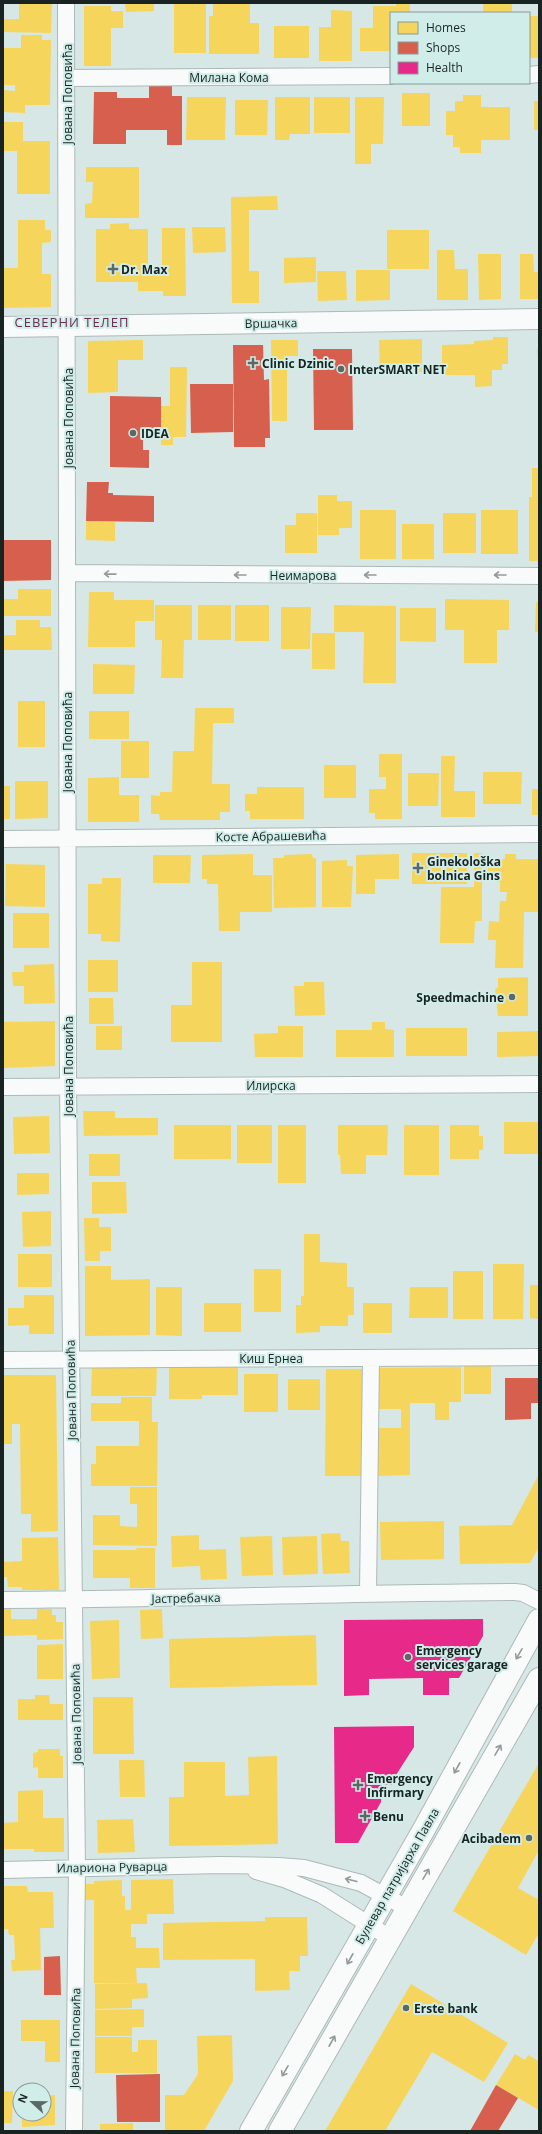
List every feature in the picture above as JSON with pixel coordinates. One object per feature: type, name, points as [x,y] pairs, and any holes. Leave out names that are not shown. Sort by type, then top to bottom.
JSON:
[{"type":"main road","name":"Булевар патријарха Павла","points":[[251,2131],[386,1896],[539,1620]]},
{"type":"main road","name":"Булевар патријарха Павла","points":[[280,2131],[539,1679]]},
{"type":"street","name":"Јована Поповића","points":[[66,3],[68,1086],[70,1359],[75,1600],[78,1868],[74,2129]]},
{"type":"street","name":"Милана Кома","points":[[67,78],[390,76]]},
{"type":"street","name":"Вршачка","points":[[3,327],[539,319]]},
{"type":"street","name":"Неимарова","points":[[67,573],[539,576]]},
{"type":"street","name":"Косте Абрашевића","points":[[3,839],[539,834]]},
{"type":"street","name":"Илирска","points":[[3,1087],[539,1084]]},
{"type":"street","name":"Киш Ернеа","points":[[3,1360],[539,1357]]},
{"type":"street","points":[[368,1593],[372,1358]]},
{"type":"street","name":"Јастребачка","points":[[3,1600],[75,1600],[368,1593],[516,1592],[523,1593],[539,1601]]},
{"type":"street","name":"Илариона Руварца","points":[[221,1865],[284,1879],[322,1894],[390,1938]]},
{"type":"street","name":"Илариона Руварца","points":[[3,1870],[221,1865],[304,1868],[361,1883],[407,1908]]},
{"type":"building: Homes","points":[[19,3],[52,3],[51,33],[3,32],[3,19],[19,19]]},
{"type":"building: Homes","points":[[125,3],[154,3],[154,11],[126,12]]},
{"type":"building: Homes","points":[[174,3],[206,3],[206,53],[174,53]]},
{"type":"building: Homes","points":[[213,3],[250,3],[250,23],[259,23],[259,54],[209,54],[209,16],[213,16]]},
{"type":"building: Homes","points":[[396,3],[410,3],[410,12],[390,12],[390,51],[360,51],[360,28],[373,28],[373,6],[396,6]]},
{"type":"building: Homes","points":[[483,3],[512,3],[512,12],[483,12]]},
{"type":"building: Homes","points":[[84,6],[111,6],[111,11],[123,11],[123,28],[111,28],[111,66],[84,66]]},
{"type":"building: Homes","points":[[331,10],[352,11],[352,61],[319,61],[319,27],[331,27]]},
{"type":"building: Homes","points":[[530,16],[539,16],[539,58],[530,58]]},
{"type":"building: Homes","points":[[274,26],[309,26],[309,58],[274,58]]},
{"type":"building: Homes","points":[[21,35],[42,35],[42,40],[51,40],[50,105],[25,105],[25,113],[3,112],[3,90],[15,91],[15,85],[3,85],[3,48],[21,48]]},
{"type":"building: Homes","points":[[402,93],[430,93],[430,126],[402,126]]},
{"type":"building: Homes","points":[[463,95],[481,95],[481,107],[510,107],[510,140],[481,140],[481,153],[460,153],[460,147],[453,147],[453,135],[446,135],[446,111],[455,111],[455,101],[463,101]]},
{"type":"building: Homes","points":[[187,97],[226,97],[225,140],[186,140]]},
{"type":"building: Homes","points":[[275,97],[310,97],[310,134],[290,134],[289,140],[275,140]]},
{"type":"building: Homes","points":[[314,97],[350,97],[350,133],[314,133]]},
{"type":"building: Homes","points":[[355,97],[384,97],[383,144],[371,144],[371,164],[355,164]]},
{"type":"building: Homes","points":[[235,100],[268,100],[267,135],[235,135]]},
{"type":"building: Homes","points":[[534,101],[539,101],[539,130],[534,130]]},
{"type":"building: Homes","points":[[3,122],[23,122],[23,141],[50,141],[50,194],[17,194],[17,151],[3,151]]},
{"type":"building: Homes","points":[[86,167],[139,167],[139,218],[85,218],[85,204],[92,203],[93,182],[86,182]]},
{"type":"building: Homes","points":[[277,196],[278,210],[249,210],[249,271],[259,271],[259,303],[232,303],[231,197]]},
{"type":"building: Homes","points":[[18,220],[45,220],[45,230],[51,230],[51,242],[42,243],[42,274],[51,274],[51,307],[3,308],[3,268],[18,268]]},
{"type":"building: Homes","points":[[129,223],[129,229],[148,229],[148,266],[162,265],[162,228],[185,228],[186,296],[163,296],[163,291],[138,291],[138,282],[96,282],[96,229],[110,229],[110,224]]},
{"type":"building: Homes","points":[[192,227],[225,227],[226,252],[193,253]]},
{"type":"building: Homes","points":[[387,230],[429,230],[429,269],[387,269]]},
{"type":"building: Homes","points":[[437,250],[454,250],[455,269],[468,269],[468,300],[437,300]]},
{"type":"building: Homes","points":[[478,254],[501,254],[501,299],[479,300]]},
{"type":"building: Homes","points":[[520,254],[533,254],[534,272],[539,272],[539,299],[520,299]]},
{"type":"building: Homes","points":[[316,257],[316,282],[284,283],[284,258]]},
{"type":"building: Homes","points":[[356,270],[390,270],[390,300],[356,301]]},
{"type":"building: Homes","points":[[317,271],[346,271],[347,300],[318,301]]},
{"type":"building: Homes","points":[[493,337],[508,337],[508,364],[502,364],[502,370],[492,370],[492,386],[475,387],[475,375],[442,375],[442,345],[474,344],[474,341],[493,340]]},
{"type":"building: Homes","points":[[422,339],[422,372],[380,372],[379,340]]},
{"type":"building: Homes","points":[[143,340],[143,360],[118,360],[118,392],[88,393],[88,341]]},
{"type":"building: Homes","points":[[271,340],[298,340],[298,356],[287,356],[287,421],[272,421]]},
{"type":"building: Homes","points":[[537,349],[539,349],[539,360],[538,360]]},
{"type":"building: Homes","points":[[170,367],[187,367],[186,437],[173,437],[173,445],[161,445],[161,406],[170,406]]},
{"type":"building: Homes","points":[[532,468],[539,468],[539,561],[529,561],[529,497],[532,497]]},
{"type":"building: Homes","points":[[318,495],[337,495],[337,501],[352,501],[352,528],[339,528],[339,535],[318,535]]},
{"type":"building: Homes","points":[[360,510],[396,510],[396,559],[360,559]]},
{"type":"building: Homes","points":[[481,510],[518,510],[518,554],[481,554]]},
{"type":"building: Homes","points":[[296,513],[317,513],[317,553],[285,553],[285,525],[296,525]]},
{"type":"building: Homes","points":[[443,513],[476,513],[476,553],[443,553]]},
{"type":"building: Homes","points":[[86,521],[115,522],[115,541],[86,540]]},
{"type":"building: Homes","points":[[402,524],[434,524],[434,559],[402,559]]},
{"type":"building: Homes","points":[[18,589],[51,589],[51,616],[3,616],[3,599],[18,599]]},
{"type":"building: Homes","points":[[89,592],[114,592],[114,600],[154,600],[154,621],[135,621],[135,647],[88,647]]},
{"type":"building: Homes","points":[[445,599],[509,600],[509,630],[497,630],[497,663],[464,663],[464,630],[445,630]]},
{"type":"building: Homes","points":[[536,602],[539,602],[539,632],[535,632]]},
{"type":"building: Homes","points":[[155,605],[192,605],[192,640],[184,640],[183,678],[161,678],[162,640],[155,640]]},
{"type":"building: Homes","points":[[198,605],[231,605],[231,640],[198,640]]},
{"type":"building: Homes","points":[[235,605],[269,605],[269,641],[235,641]]},
{"type":"building: Homes","points":[[334,605],[396,606],[396,683],[363,683],[364,632],[334,632]]},
{"type":"building: Homes","points":[[281,607],[311,607],[310,649],[281,649]]},
{"type":"building: Homes","points":[[400,608],[436,608],[436,642],[400,641]]},
{"type":"building: Homes","points":[[16,620],[40,620],[40,627],[51,627],[52,650],[3,650],[3,635],[16,635]]},
{"type":"building: Homes","points":[[312,633],[335,633],[335,669],[312,669]]},
{"type":"building: Homes","points":[[93,664],[135,665],[134,694],[93,694]]},
{"type":"building: Homes","points":[[18,701],[45,701],[45,747],[18,747]]},
{"type":"building: Homes","points":[[195,708],[234,708],[234,723],[213,723],[212,784],[230,784],[230,812],[220,812],[220,820],[160,820],[159,814],[151,814],[151,795],[160,796],[160,792],[172,792],[173,751],[194,751]]},
{"type":"building: Homes","points":[[89,711],[129,711],[129,739],[89,739]]},
{"type":"building: Homes","points":[[121,741],[149,741],[149,778],[121,778]]},
{"type":"building: Homes","points":[[379,754],[402,754],[402,819],[375,819],[375,813],[369,813],[369,789],[386,789],[386,777],[379,777]]},
{"type":"building: Homes","points":[[441,756],[455,756],[454,791],[475,791],[475,817],[441,817]]},
{"type":"building: Homes","points":[[324,765],[356,765],[356,798],[324,798]]},
{"type":"building: Homes","points":[[483,772],[522,772],[521,804],[483,804]]},
{"type":"building: Homes","points":[[408,773],[439,773],[438,806],[408,806]]},
{"type":"building: Homes","points":[[119,777],[119,795],[139,795],[139,822],[88,822],[88,778]]},
{"type":"building: Homes","points":[[15,781],[48,781],[48,818],[15,819]]},
{"type":"building: Homes","points":[[3,786],[10,786],[10,819],[3,819]]},
{"type":"building: Homes","points":[[257,787],[304,787],[304,819],[250,819],[250,811],[245,811],[245,794],[257,794]]},
{"type":"building: Homes","points":[[532,789],[539,789],[539,815],[532,815]]},
{"type":"building: Homes","points":[[412,853],[467,853],[467,884],[412,884]]},
{"type":"building: Homes","points":[[474,853],[482,853],[482,921],[475,921],[474,943],[440,943],[441,887],[474,887]]},
{"type":"building: Homes","points":[[253,854],[253,875],[272,875],[272,912],[240,912],[240,931],[219,931],[218,884],[207,884],[207,879],[202,879],[202,855]]},
{"type":"building: Homes","points":[[312,854],[313,858],[316,858],[316,907],[274,908],[273,858],[284,858],[284,855]]},
{"type":"building: Homes","points":[[399,854],[399,879],[375,879],[375,894],[356,894],[356,855]]},
{"type":"building: Homes","points":[[505,854],[516,854],[516,859],[539,859],[539,912],[524,912],[523,968],[495,968],[496,940],[488,940],[489,921],[499,922],[500,901],[506,901],[507,892],[500,892],[500,882],[488,882],[488,860],[505,859]]},
{"type":"building: Homes","points":[[153,855],[191,855],[190,883],[153,883]]},
{"type":"building: Homes","points":[[347,860],[347,866],[353,866],[351,907],[322,907],[322,861]]},
{"type":"building: Homes","points":[[6,864],[45,865],[45,907],[5,906]]},
{"type":"building: Homes","points":[[102,878],[121,878],[120,942],[101,941],[101,934],[88,934],[88,884],[102,884]]},
{"type":"building: Homes","points":[[13,913],[49,913],[49,948],[13,948]]},
{"type":"building: Homes","points":[[88,960],[118,960],[118,992],[88,992]]},
{"type":"building: Homes","points":[[192,962],[222,962],[222,1042],[171,1042],[171,1005],[192,1005]]},
{"type":"building: Homes","points":[[54,964],[55,1003],[24,1004],[24,986],[13,986],[12,972],[24,972],[24,965]]},
{"type":"building: Homes","name":"Speedmachine","points":[[528,977],[528,1016],[498,1016],[495,989],[498,988],[498,978]]},
{"type":"building: Homes","points":[[304,982],[324,982],[325,1015],[295,1016],[294,986],[304,986]]},
{"type":"building: Homes","points":[[89,998],[113,998],[114,1024],[89,1024]]},
{"type":"building: Homes","points":[[55,1021],[55,1066],[3,1068],[3,1022]]},
{"type":"building: Homes","points":[[372,1022],[385,1022],[385,1029],[394,1030],[394,1057],[336,1057],[336,1030],[372,1030]]},
{"type":"building: Homes","points":[[96,1026],[122,1026],[122,1050],[96,1050]]},
{"type":"building: Homes","points":[[278,1026],[303,1026],[303,1057],[255,1057],[254,1034],[278,1033]]},
{"type":"building: Homes","points":[[406,1028],[467,1028],[467,1056],[406,1056]]},
{"type":"building: Homes","points":[[539,1031],[539,1056],[497,1057],[497,1032]]},
{"type":"building: Homes","points":[[83,1111],[115,1111],[115,1118],[158,1118],[158,1135],[84,1136]]},
{"type":"building: Homes","points":[[49,1116],[50,1153],[14,1154],[13,1117]]},
{"type":"building: Homes","points":[[504,1122],[539,1122],[539,1154],[504,1154]]},
{"type":"building: Homes","points":[[174,1125],[231,1125],[231,1159],[174,1159]]},
{"type":"building: Homes","points":[[237,1125],[272,1125],[272,1163],[237,1163]]},
{"type":"building: Homes","points":[[278,1125],[306,1125],[306,1183],[278,1183]]},
{"type":"building: Homes","points":[[338,1125],[388,1125],[387,1155],[366,1155],[366,1174],[341,1174],[340,1155],[338,1155]]},
{"type":"building: Homes","points":[[404,1125],[439,1125],[439,1175],[404,1175]]},
{"type":"building: Homes","points":[[450,1125],[479,1125],[479,1136],[483,1136],[483,1150],[479,1150],[479,1159],[450,1159]]},
{"type":"building: Homes","points":[[89,1154],[120,1154],[120,1176],[89,1176]]},
{"type":"building: Homes","points":[[17,1173],[49,1173],[49,1194],[17,1195]]},
{"type":"building: Homes","points":[[92,1182],[126,1182],[127,1213],[92,1214]]},
{"type":"building: Homes","points":[[51,1211],[51,1246],[23,1247],[22,1212]]},
{"type":"building: Homes","points":[[84,1218],[99,1218],[99,1227],[111,1227],[111,1251],[100,1251],[100,1261],[85,1261]]},
{"type":"building: Homes","points":[[304,1234],[320,1234],[320,1262],[347,1263],[347,1287],[354,1287],[354,1315],[348,1315],[348,1326],[320,1326],[320,1332],[296,1333],[296,1305],[301,1305],[301,1296],[304,1296]]},
{"type":"building: Homes","points":[[18,1254],[52,1254],[52,1287],[18,1287]]},
{"type":"building: Homes","points":[[493,1264],[524,1264],[523,1319],[493,1319]]},
{"type":"building: Homes","points":[[85,1266],[111,1266],[111,1280],[150,1279],[150,1335],[85,1336]]},
{"type":"building: Homes","points":[[254,1269],[281,1269],[281,1312],[254,1312]]},
{"type":"building: Homes","points":[[453,1271],[483,1271],[483,1319],[453,1319]]},
{"type":"building: Homes","points":[[530,1285],[539,1285],[539,1319],[530,1318]]},
{"type":"building: Homes","points":[[156,1287],[182,1287],[182,1336],[156,1335]]},
{"type":"building: Homes","points":[[410,1287],[448,1287],[448,1318],[409,1318]]},
{"type":"building: Homes","points":[[24,1295],[54,1295],[54,1334],[29,1334],[29,1325],[8,1326],[8,1308],[24,1308]]},
{"type":"building: Homes","points":[[204,1303],[241,1303],[241,1332],[204,1332]]},
{"type":"building: Homes","points":[[363,1303],[392,1303],[392,1333],[363,1333]]},
{"type":"building: Homes","points":[[92,1366],[157,1366],[156,1396],[91,1396]]},
{"type":"building: Homes","points":[[238,1366],[238,1395],[202,1395],[202,1399],[169,1399],[169,1367]]},
{"type":"building: Homes","points":[[464,1366],[491,1366],[491,1394],[464,1394]]},
{"type":"building: Homes","points":[[461,1367],[461,1402],[449,1402],[449,1420],[435,1420],[435,1403],[410,1403],[410,1475],[377,1476],[377,1428],[401,1428],[401,1409],[377,1409],[376,1368]]},
{"type":"building: Homes","points":[[326,1369],[367,1369],[365,1476],[325,1476]]},
{"type":"building: Homes","points":[[244,1374],[278,1374],[278,1412],[244,1412]]},
{"type":"building: Homes","points":[[3,1375],[56,1375],[58,1531],[31,1532],[31,1514],[21,1514],[20,1424],[12,1424],[12,1444],[3,1444]]},
{"type":"building: Homes","points":[[288,1379],[320,1379],[320,1410],[288,1410]]},
{"type":"building: Homes","points":[[121,1397],[152,1397],[152,1422],[158,1422],[157,1486],[91,1486],[91,1464],[96,1464],[96,1446],[139,1446],[139,1421],[91,1421],[91,1403],[121,1403]]},
{"type":"building: Homes","points":[[539,1474],[539,1547],[530,1563],[460,1564],[459,1526],[512,1525]]},
{"type":"building: Homes","points":[[130,1487],[157,1487],[157,1546],[93,1545],[93,1515],[120,1515],[120,1526],[137,1527],[137,1504],[130,1504]]},
{"type":"building: Homes","points":[[444,1521],[444,1559],[381,1560],[380,1522]]},
{"type":"building: Homes","points":[[340,1533],[341,1541],[349,1541],[350,1573],[323,1574],[321,1534]]},
{"type":"building: Homes","points":[[199,1535],[199,1550],[226,1549],[227,1579],[201,1580],[200,1566],[172,1567],[171,1536]]},
{"type":"building: Homes","points":[[272,1536],[273,1575],[242,1576],[240,1537]]},
{"type":"building: Homes","points":[[317,1536],[318,1574],[283,1575],[282,1537]]},
{"type":"building: Homes","points":[[58,1537],[59,1590],[22,1590],[22,1587],[8,1587],[7,1577],[3,1577],[3,1562],[22,1561],[22,1538]]},
{"type":"building: Homes","points":[[136,1548],[155,1548],[155,1588],[130,1588],[130,1578],[93,1578],[93,1550],[137,1550]]},
{"type":"building: Homes","points":[[3,1609],[11,1609],[11,1619],[37,1619],[37,1609],[52,1609],[52,1615],[56,1615],[56,1622],[63,1622],[63,1639],[37,1640],[37,1635],[3,1636]]},
{"type":"building: Homes","points":[[162,1609],[163,1638],[141,1639],[140,1610]]},
{"type":"building: Homes","points":[[119,1620],[120,1678],[92,1679],[90,1621]]},
{"type":"building: Homes","points":[[316,1635],[317,1685],[170,1688],[169,1639]]},
{"type":"building: Homes","points":[[63,1644],[63,1679],[37,1679],[37,1645]]},
{"type":"building: Homes","points":[[35,1695],[49,1695],[50,1704],[63,1704],[63,1720],[18,1720],[18,1699],[35,1699]]},
{"type":"building: Homes","points":[[93,1697],[133,1697],[134,1754],[93,1754]]},
{"type":"building: Homes","points":[[38,1749],[60,1749],[60,1756],[63,1756],[63,1778],[38,1778],[38,1767],[33,1768],[33,1753],[38,1752]]},
{"type":"building: Homes","points":[[277,1756],[278,1844],[169,1846],[169,1797],[184,1797],[184,1762],[225,1762],[225,1796],[249,1795],[248,1757]]},
{"type":"building: Homes","points":[[119,1760],[144,1760],[145,1797],[120,1797]]},
{"type":"building: Homes","points":[[539,1763],[539,1850],[518,1888],[539,1900],[539,1933],[526,1955],[453,1911]]},
{"type":"building: Homes","points":[[43,1790],[43,1818],[64,1818],[64,1852],[34,1852],[34,1849],[3,1849],[3,1823],[18,1822],[18,1791]]},
{"type":"building: Homes","points":[[133,1819],[135,1852],[98,1853],[97,1820]]},
{"type":"building: Homes","points":[[173,1879],[174,1914],[147,1914],[147,1924],[131,1924],[131,1937],[136,1937],[136,1948],[159,1948],[160,1968],[136,1968],[137,1983],[94,1983],[94,1900],[84,1900],[84,1884],[94,1884],[94,1881],[122,1880],[122,1896],[125,1896],[125,1910],[131,1910],[131,1880]]},
{"type":"building: Homes","points":[[3,1886],[27,1886],[28,1892],[53,1892],[54,1928],[40,1928],[41,1970],[12,1971],[11,1960],[15,1960],[14,1935],[9,1935],[8,1929],[4,1929]]},
{"type":"building: Homes","points":[[265,1917],[307,1917],[308,1956],[300,1956],[300,1971],[289,1971],[290,1990],[255,1991],[255,1959],[163,1960],[163,1923],[265,1921]]},
{"type":"building: Homes","points":[[147,1983],[148,1998],[132,1999],[132,2008],[95,2009],[95,1984]]},
{"type":"building: Homes","points":[[411,1984],[508,2043],[484,2082],[432,2052],[385,2131],[325,2131]]},
{"type":"building: Homes","points":[[144,2009],[144,2027],[132,2027],[132,2036],[95,2036],[95,2010]]},
{"type":"building: Homes","points":[[21,2020],[60,2020],[60,2062],[45,2062],[45,2041],[21,2041]]},
{"type":"building: Homes","points":[[232,2035],[233,2081],[204,2131],[165,2131],[165,2095],[184,2095],[198,2074],[197,2036]]},
{"type":"building: Homes","points":[[95,2037],[132,2037],[132,2052],[138,2052],[138,2040],[157,2040],[157,2073],[95,2073]]},
{"type":"building: Homes","points":[[515,2054],[525,2060],[528,2055],[539,2061],[539,2110],[496,2085]]},
{"type":"building: Homes","points":[[3,2091],[12,2091],[12,2123],[3,2123]]},
{"type":"building: Homes","points":[[52,2095],[55,2095],[55,2125],[22,2127],[22,2122],[52,2122]]},
{"type":"building: Homes","points":[[133,2123],[133,2131],[100,2131],[100,2124]]},
{"type":"building: Shops","points":[[149,85],[172,85],[172,96],[182,96],[182,145],[167,145],[167,130],[126,130],[126,144],[93,144],[94,92],[117,92],[117,98],[149,98]]},
{"type":"building: Shops","points":[[233,345],[263,345],[264,380],[269,379],[270,438],[265,438],[265,447],[234,447]]},
{"type":"building: Shops","points":[[313,349],[352,349],[353,430],[314,430]]},
{"type":"building: Shops","points":[[190,384],[233,384],[233,432],[191,433]]},
{"type":"building: Shops","name":"IDEA","points":[[110,396],[161,397],[161,427],[157,427],[157,439],[143,439],[143,450],[149,450],[149,468],[110,467]]},
{"type":"building: Shops","points":[[87,482],[109,482],[108,493],[113,493],[113,495],[154,496],[154,522],[86,521]]},
{"type":"building: Shops","points":[[3,540],[51,540],[51,580],[3,581]]},
{"type":"building: Shops","points":[[505,1378],[539,1378],[539,1403],[531,1403],[531,1419],[505,1420]]},
{"type":"building: Shops","points":[[60,1956],[61,1995],[44,1995],[44,1957]]},
{"type":"building: Shops","points":[[160,2074],[160,2122],[117,2122],[116,2075]]},
{"type":"building: Shops","points":[[496,2085],[518,2098],[498,2131],[470,2131]]},
{"type":"building: Health","name":"Emergency services garage","points":[[483,1619],[483,1636],[459,1678],[449,1678],[449,1695],[423,1695],[423,1678],[369,1679],[369,1695],[344,1696],[344,1620]]},
{"type":"building: Health","name":"Emergency Infirmary","points":[[414,1726],[414,1747],[396,1775],[392,1776],[392,1785],[382,1785],[381,1802],[358,1843],[335,1843],[334,1727]]},
{"type":"place","name":"Dr. Max","points":[[113,269]]},
{"type":"place","name":"Clinic Dzinic","points":[[253,363]]},
{"type":"place","name":"InterSMART NET","points":[[341,369]]},
{"type":"place","name":"IDEA","points":[[133,433]]},
{"type":"place","name":"Ginekološka bolnica Gins","points":[[418,868]]},
{"type":"place","name":"Speedmachine","points":[[512,997]]},
{"type":"place","name":"Emergency services garage","points":[[408,1657]]},
{"type":"place","name":"Emergency Infirmary","points":[[358,1785]]},
{"type":"place","name":"Benu","points":[[365,1816]]},
{"type":"place","name":"Acibadem","points":[[529,1838]]},
{"type":"place","name":"Erste bank","points":[[406,2008]]},
{"type":"district","name":"СЕВЕРНИ ТЕЛЕП","points":[[72,322]]}]
